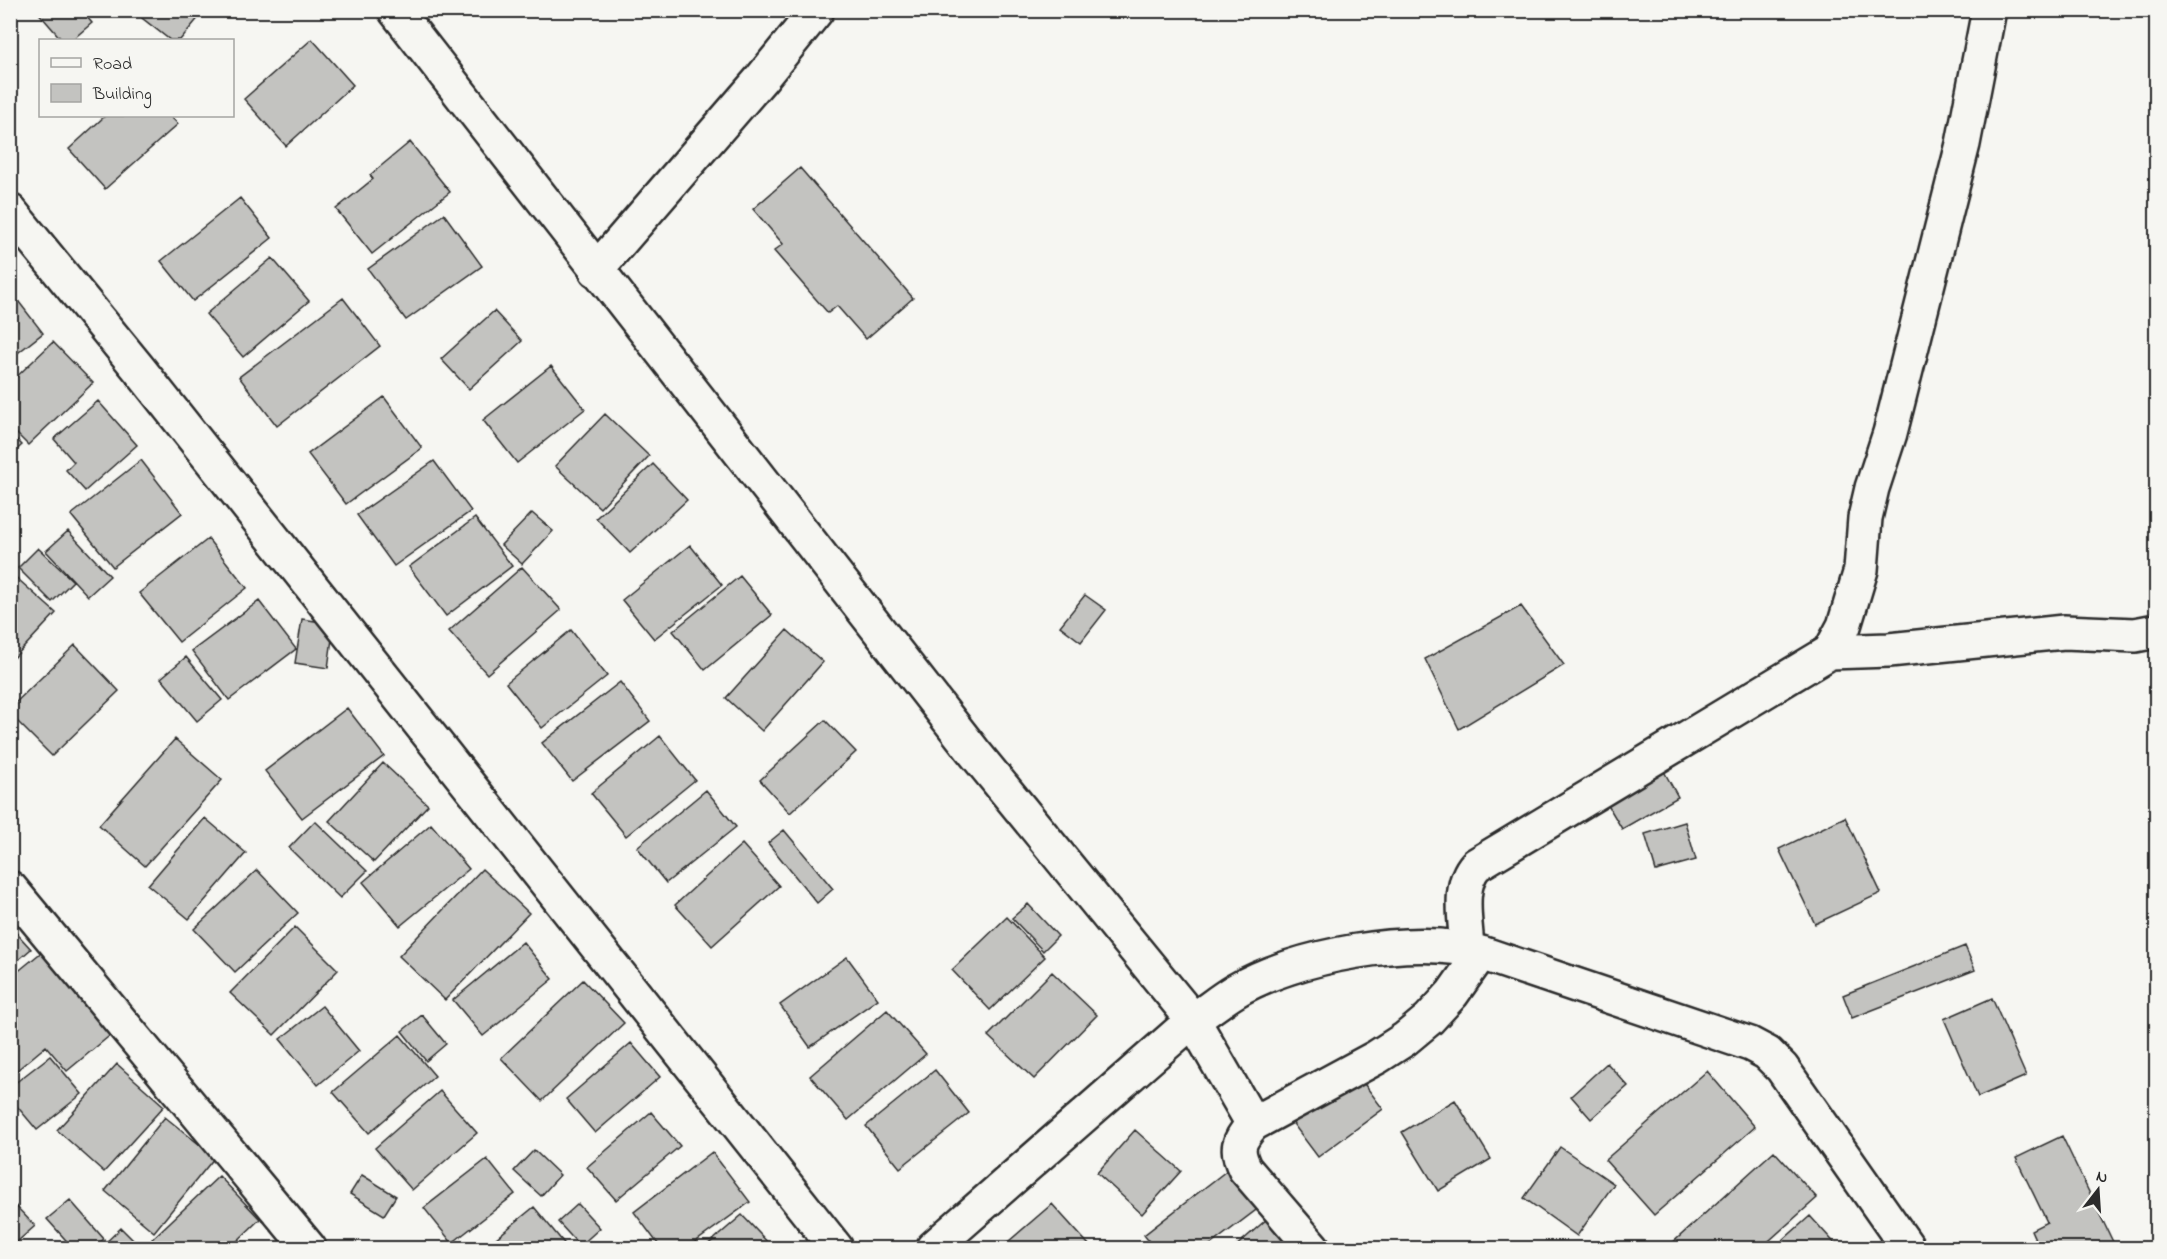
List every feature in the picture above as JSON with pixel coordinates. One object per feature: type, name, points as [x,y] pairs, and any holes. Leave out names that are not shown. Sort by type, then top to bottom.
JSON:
[{"type":"street","points":[[395,10],[974,752],[1193,1020],[1253,1124]]},
{"type":"street","points":[[596,270],[817,10]]},
{"type":"street","points":[[1313,1248],[1245,1169],[1238,1156],[1241,1138],[1253,1124],[1377,1057],[1405,1039],[1429,1019],[1452,994],[1474,951],[1465,889],[1468,874],[1476,864],[1830,652],[1844,626],[1861,570],[1865,518],[1890,433],[1955,178],[1989,10]]},
{"type":"street","points":[[10,211],[146,378],[836,1248]]},
{"type":"street","points":[[1830,652],[1888,650],[2064,632],[2135,635],[2157,631]]},
{"type":"street","points":[[10,888],[309,1248]]},
{"type":"street","points":[[933,1248],[1193,1020],[1236,991],[1279,970],[1323,958],[1368,950],[1416,946],[1474,951],[1750,1044],[1767,1053],[1782,1068],[1908,1248]]},
{"type":"building","points":[[36,10],[81,10],[92,23],[73,39],[61,39]]},
{"type":"building","points":[[148,10],[205,10],[181,39],[169,39],[142,18]]},
{"type":"building","points":[[312,39],[353,85],[286,146],[244,99]]},
{"type":"building","points":[[104,117],[171,117],[178,124],[105,189],[69,149]]},
{"type":"building","points":[[410,142],[450,192],[372,254],[336,209],[373,179],[370,175]]},
{"type":"building","points":[[800,168],[913,298],[866,339],[837,306],[828,313],[774,251],[783,244],[753,209]]},
{"type":"building","points":[[240,198],[272,238],[193,301],[161,261]]},
{"type":"building","points":[[444,214],[482,266],[406,320],[368,269]]},
{"type":"building","points":[[272,258],[309,301],[243,357],[206,314]]},
{"type":"building","points":[[12,293],[43,333],[10,359],[10,294]]},
{"type":"building","points":[[343,298],[380,346],[277,426],[239,377]]},
{"type":"building","points":[[494,311],[522,341],[469,389],[441,359]]},
{"type":"building","points":[[53,342],[93,383],[28,445],[10,427],[10,383]]},
{"type":"building","points":[[551,366],[585,409],[517,463],[483,420]]},
{"type":"building","points":[[384,397],[422,448],[346,504],[308,454]]},
{"type":"building","points":[[98,401],[137,445],[85,491],[66,470],[74,462],[54,439]]},
{"type":"building","points":[[605,414],[649,456],[600,508],[555,466]]},
{"type":"building","points":[[10,433],[22,445],[10,456]]},
{"type":"building","points":[[141,460],[182,513],[113,567],[71,515]]},
{"type":"building","points":[[434,461],[471,511],[394,566],[357,515]]},
{"type":"building","points":[[653,464],[687,500],[630,553],[596,518]]},
{"type":"building","points":[[532,513],[553,531],[522,564],[501,545]]},
{"type":"building","points":[[475,518],[512,566],[446,616],[409,567]]},
{"type":"building","points":[[68,531],[110,576],[88,596],[46,551]]},
{"type":"building","points":[[208,539],[247,588],[179,642],[139,593]]},
{"type":"building","points":[[690,545],[722,585],[654,639],[622,600]]},
{"type":"building","points":[[38,548],[73,581],[52,602],[18,568]]},
{"type":"building","points":[[522,567],[561,610],[487,674],[449,631]]},
{"type":"building","points":[[10,572],[56,613],[10,662]]},
{"type":"building","points":[[740,576],[772,615],[705,670],[673,631]]},
{"type":"building","points":[[1085,595],[1106,610],[1081,642],[1060,626]]},
{"type":"building","points":[[259,601],[296,649],[229,700],[192,651]]},
{"type":"building","points":[[1521,606],[1564,665],[1459,729],[1425,659]]},
{"type":"building","points":[[302,619],[334,624],[328,668],[295,663]]},
{"type":"building","points":[[571,630],[607,676],[542,728],[506,683]]},
{"type":"building","points":[[787,630],[823,662],[762,731],[726,698]]},
{"type":"building","points":[[75,645],[119,691],[52,756],[10,714],[10,708]]},
{"type":"building","points":[[186,657],[222,700],[197,721],[161,678]]},
{"type":"building","points":[[620,682],[650,721],[572,781],[542,743]]},
{"type":"building","points":[[347,708],[384,756],[302,818],[265,771]]},
{"type":"building","points":[[825,720],[856,752],[790,813],[760,780]]},
{"type":"building","points":[[660,736],[695,780],[626,836],[591,793]]},
{"type":"building","points":[[175,739],[222,780],[145,866],[99,825]]},
{"type":"building","points":[[383,763],[428,805],[374,862],[329,821]]},
{"type":"building","points":[[1660,764],[1678,797],[1622,829],[1603,797]]},
{"type":"building","points":[[706,790],[736,827],[666,883],[637,847]]},
{"type":"building","points":[[1845,817],[1881,893],[1815,924],[1779,849]]},
{"type":"building","points":[[205,818],[246,853],[189,919],[148,885]]},
{"type":"building","points":[[315,821],[367,871],[340,898],[289,848]]},
{"type":"building","points":[[1685,822],[1696,860],[1656,871],[1645,834]]},
{"type":"building","points":[[431,824],[469,869],[400,926],[363,882]]},
{"type":"building","points":[[784,830],[833,889],[817,903],[768,843]]},
{"type":"building","points":[[742,844],[779,886],[712,946],[675,905]]},
{"type":"building","points":[[482,869],[529,913],[445,1000],[399,956]]},
{"type":"building","points":[[257,870],[298,913],[235,972],[194,929]]},
{"type":"building","points":[[1028,904],[1058,936],[1043,951],[1012,918]]},
{"type":"building","points":[[1007,917],[1045,957],[990,1010],[952,970]]},
{"type":"building","points":[[10,926],[31,949],[10,967]]},
{"type":"building","points":[[295,927],[338,970],[274,1035],[230,993]]},
{"type":"building","points":[[523,942],[553,979],[483,1036],[453,1000]]},
{"type":"building","points":[[49,946],[119,1028],[67,1071],[46,1046],[10,1076],[10,978]]},
{"type":"building","points":[[1965,946],[1975,970],[1852,1018],[1843,995]]},
{"type":"building","points":[[847,957],[878,999],[810,1047],[780,1005]]},
{"type":"building","points":[[1052,972],[1097,1015],[1034,1079],[988,1036]]},
{"type":"building","points":[[583,980],[624,1023],[542,1101],[501,1058]]},
{"type":"building","points":[[1992,998],[2026,1076],[1978,1097],[1944,1019]]},
{"type":"building","points":[[322,1006],[359,1051],[318,1085],[280,1039]]},
{"type":"building","points":[[887,1010],[926,1054],[848,1120],[810,1076]]},
{"type":"building","points":[[422,1015],[446,1044],[426,1061],[402,1031]]},
{"type":"building","points":[[400,1035],[435,1076],[369,1133],[333,1092]]},
{"type":"building","points":[[631,1043],[660,1077],[595,1133],[566,1099]]},
{"type":"building","points":[[50,1056],[82,1094],[37,1130],[10,1098],[10,1087]]},
{"type":"building","points":[[1347,1061],[1383,1109],[1318,1157],[1282,1109]]},
{"type":"building","points":[[1607,1063],[1628,1086],[1591,1119],[1571,1096]]},
{"type":"building","points":[[117,1064],[164,1106],[104,1172],[57,1130]]},
{"type":"building","points":[[935,1070],[969,1113],[900,1168],[866,1126]]},
{"type":"building","points":[[1707,1071],[1755,1127],[1654,1215],[1605,1160]]},
{"type":"building","points":[[440,1091],[477,1133],[412,1190],[375,1148]]},
{"type":"building","points":[[1455,1100],[1491,1159],[1438,1191],[1402,1132]]},
{"type":"building","points":[[651,1112],[680,1146],[616,1200],[587,1167]]},
{"type":"building","points":[[165,1117],[215,1157],[154,1232],[105,1191]]},
{"type":"building","points":[[1135,1130],[1181,1171],[1142,1214],[1097,1173]]},
{"type":"building","points":[[2062,1136],[2115,1246],[2110,1248],[2039,1248],[2031,1230],[2047,1222],[2016,1158]]},
{"type":"building","points":[[1560,1147],[1614,1184],[1577,1236],[1524,1198]]},
{"type":"building","points":[[534,1150],[560,1175],[541,1196],[514,1171]]},
{"type":"building","points":[[1774,1151],[1817,1198],[1761,1248],[1672,1248],[1669,1246]]},
{"type":"building","points":[[712,1152],[750,1202],[687,1248],[661,1248],[634,1212]]},
{"type":"building","points":[[487,1159],[515,1194],[452,1243],[424,1208]]},
{"type":"building","points":[[1230,1168],[1260,1207],[1206,1248],[1154,1248],[1144,1235]]},
{"type":"building","points":[[362,1175],[396,1196],[384,1215],[350,1194]]},
{"type":"building","points":[[219,1176],[260,1219],[230,1248],[161,1248],[152,1239]]},
{"type":"building","points":[[10,1200],[35,1226],[10,1248]]},
{"type":"building","points":[[70,1200],[104,1239],[92,1248],[73,1248],[47,1219]]},
{"type":"building","points":[[578,1204],[600,1228],[580,1246],[558,1222]]},
{"type":"building","points":[[1052,1204],[1089,1245],[1085,1248],[1001,1248]]},
{"type":"building","points":[[534,1207],[568,1248],[484,1248]]},
{"type":"building","points":[[742,1215],[773,1248],[704,1248]]},
{"type":"building","points":[[1810,1216],[1839,1248],[1774,1248]]},
{"type":"building","points":[[1267,1219],[1294,1248],[1234,1248]]},
{"type":"building","points":[[121,1228],[141,1248],[101,1247]]}]
